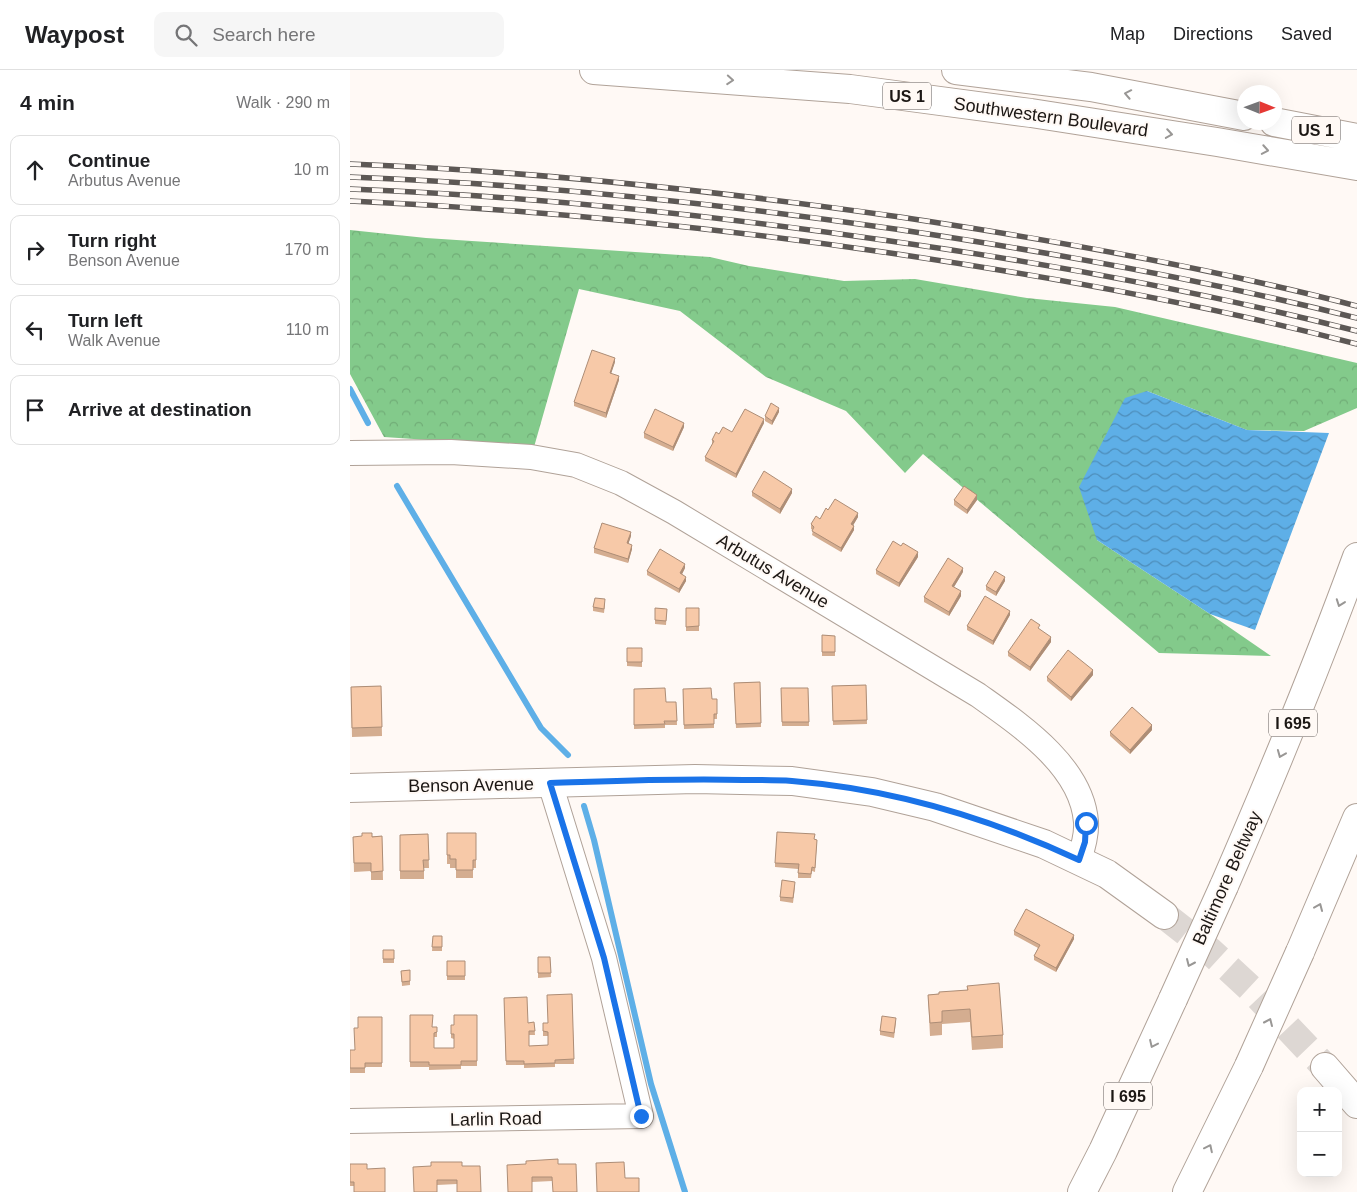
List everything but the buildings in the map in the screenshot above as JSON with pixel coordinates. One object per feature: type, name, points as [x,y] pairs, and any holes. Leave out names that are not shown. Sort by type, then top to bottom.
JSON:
[{"type":"main road","name":"Southwestern Boulevard","points":[[594,70],[850,88],[1040,114],[1357,166]]},
{"type":"main road","name":"Southwestern Boulevard","points":[[956,70],[1091,87],[1237,115]]},
{"type":"main road","name":"US 1","points":[[1282,124],[1357,138]]},
{"type":"main road","name":"Baltimore Beltway","points":[[1082,1192],[1103,1151],[1224,886],[1282,752],[1324,647],[1357,557]]},
{"type":"main road","name":"Benson Avenue","points":[[350,788],[695,779],[792,781],[872,792],[935,806],[1044,844],[1107,874],[1164,914]]},
{"type":"main road","points":[[1187,1192],[1249,1066],[1357,818]]},
{"type":"main road","points":[[1325,1067],[1357,1104]]},
{"type":"street","name":"Arbutus Avenue","points":[[350,453],[451,452],[556,460],[576,464],[621,483],[674,512],[978,695],[1018,722],[1046,748],[1070,776],[1082,802],[1086,823],[1085,842],[1079,860]]},
{"type":"street","name":"Larlin Road","points":[[350,1122],[641,1116],[604,958],[550,783]]},
{"type":"green space","points":[[350,230],[426,238],[710,257],[749,266],[844,281],[915,279],[1027,298],[1115,307],[1357,363],[1357,408],[1304,431],[1247,430],[1147,391],[1097,540],[1271,656],[1159,653],[923,454],[905,473],[846,411],[766,377],[680,311],[579,289],[534,447],[384,437],[350,374]]},
{"type":"water","points":[[1147,391],[1247,430],[1329,433],[1255,630],[1210,614],[1097,540],[1079,487],[1125,398]]},
{"type":"waterway","points":[[350,389],[368,423]]},
{"type":"waterway","points":[[397,486],[541,728],[568,755]]},
{"type":"waterway","points":[[584,806],[594,840],[651,1084],[685,1192]]},
{"type":"tunnel","points":[[1164,915],[1210,951],[1251,989],[1325,1067]]},
{"type":"railway","points":[[350,164],[419,167],[626,183],[900,217],[1015,235],[1187,267],[1357,306]]},
{"type":"railway","points":[[350,177],[487,184],[623,196],[760,211],[895,229],[1011,247],[1185,279],[1357,318]]},
{"type":"railway","points":[[350,189],[486,196],[621,208],[756,223],[890,241],[1008,259],[1183,291],[1357,331]]},
{"type":"railway","points":[[350,201],[418,204],[621,220],[756,235],[890,253],[1008,271],[1125,292],[1241,316],[1357,344]]},
{"type":"route","points":[[641,1116],[604,958],[550,783],[695,779],[792,781],[872,792],[935,806],[1044,844],[1079,860],[1085,842],[1086,823]]}]
